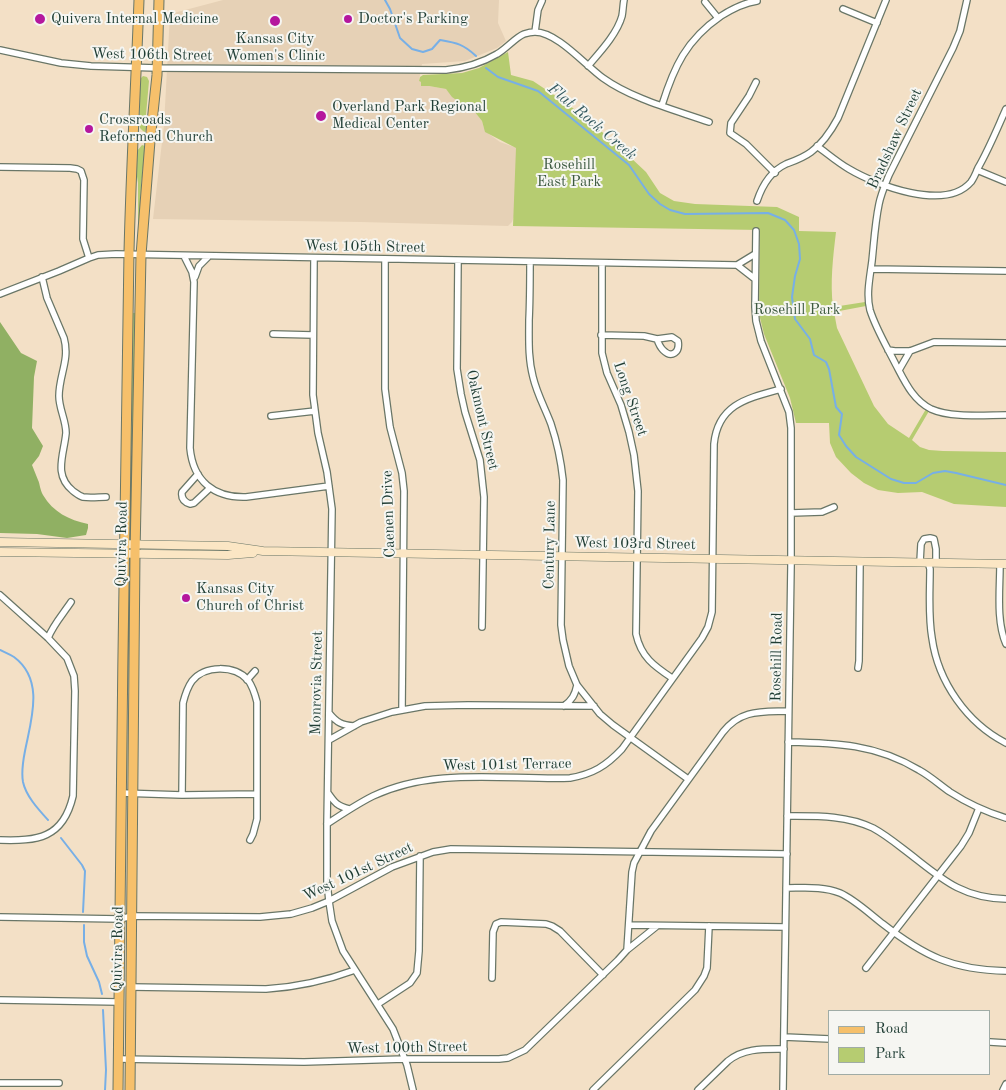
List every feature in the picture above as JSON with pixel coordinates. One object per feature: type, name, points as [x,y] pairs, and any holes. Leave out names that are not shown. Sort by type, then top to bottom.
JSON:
[{"type":"main road","name":"Quivira Road","points":[[118,1090],[129,255],[132,137],[139,0]]},
{"type":"main road","name":"Quivira Road","points":[[130,1090],[141,255],[157,68],[159,0]]},
{"type":"main road","name":"West 103rd Street","points":[[0,542],[228,546],[263,552]]},
{"type":"main road","name":"West 103rd Street","points":[[0,552],[228,556],[263,552],[1003,564]]},
{"type":"street","points":[[588,66],[607,44],[617,28],[622,15],[624,0]]},
{"type":"street","points":[[757,200],[768,179],[783,166],[808,154],[832,129],[886,0]]},
{"type":"street","name":"Bradshaw Street","points":[[967,0],[954,48],[885,185],[879,203],[868,290],[869,304],[874,322],[888,350],[908,388],[920,401],[929,408],[944,413],[1006,416]]},
{"type":"street","points":[[542,1],[538,10],[534,32],[544,33],[551,37],[620,88],[636,96],[709,122]]},
{"type":"street","points":[[705,2],[718,18]]},
{"type":"street","points":[[662,105],[672,74],[688,47],[706,27],[737,7],[750,2],[757,2]]},
{"type":"street","points":[[843,9],[877,23]]},
{"type":"street","name":"West 106th Street","points":[[0,50],[74,65],[91,66],[446,70],[461,69],[486,60],[505,50],[524,33],[534,32]]},
{"type":"street","points":[[756,82],[731,122],[730,133],[746,144],[775,173]]},
{"type":"street","points":[[817,146],[850,169],[885,185],[922,195],[944,196],[963,188],[971,182],[1006,109]]},
{"type":"street","points":[[0,168],[70,168],[81,171],[84,180],[83,242],[89,258]]},
{"type":"street","points":[[977,170],[1006,182]]},
{"type":"street","name":"Rosehill Road","points":[[756,231],[754,307],[757,327],[789,412],[792,428],[783,1090]]},
{"type":"street","points":[[755,254],[737,265],[755,279]]},
{"type":"street","name":"West 105th Street","points":[[0,294],[98,255],[737,265]]},
{"type":"street","points":[[184,256],[192,272],[194,282],[191,454],[193,465],[203,482],[210,488],[225,495],[235,497],[329,486]]},
{"type":"street","points":[[194,282],[199,266],[208,256]]},
{"type":"street","name":"Monrovia Street","points":[[314,258],[312,376],[314,411],[327,472],[332,509],[327,882],[329,901],[332,921],[343,951],[393,1029],[405,1059],[413,1090]]},
{"type":"street","name":"Caenen Drive","points":[[386,259],[385,389],[390,427],[402,473],[404,506],[402,710]]},
{"type":"street","name":"Oakmont Street","points":[[458,261],[457,369],[465,412],[476,443],[483,479],[484,556],[482,627]]},
{"type":"street","name":"Century Lane","points":[[530,262],[530,363],[538,395],[556,442],[563,480],[561,625],[569,666],[577,685],[600,714],[688,779]]},
{"type":"street","name":"Long Street","points":[[602,263],[601,335],[603,358],[629,432],[634,454],[638,491],[636,558],[637,639],[646,657],[672,678]]},
{"type":"street","points":[[871,269],[1006,271]]},
{"type":"street","points":[[42,277],[47,298],[66,345],[66,361],[59,395],[60,410],[66,429],[61,462],[62,475],[67,486],[81,497],[106,497]]},
{"type":"street","points":[[273,334],[313,335]]},
{"type":"street","points":[[601,335],[644,336],[657,339]]},
{"type":"street","points":[[888,350],[910,350],[934,342],[1006,343]]},
{"type":"street","points":[[899,370],[910,350]]},
{"type":"street","name":"West 101st Terrace","points":[[328,824],[349,809],[373,796],[400,786],[440,778],[559,778],[579,776],[595,771],[622,749],[708,627],[712,612],[714,444],[718,425],[728,410],[735,405],[748,398],[781,389]]},
{"type":"street","points":[[271,416],[314,411]]},
{"type":"street","points":[[198,474],[182,492],[184,501],[190,504],[194,503],[210,488]]},
{"type":"street","points":[[790,513],[822,512],[834,507]]},
{"type":"street","points":[[858,668],[860,561]]},
{"type":"street","points":[[928,562],[930,569],[930,624],[941,671],[949,688],[974,721],[1006,744]]},
{"type":"street","points":[[1003,564],[1000,621],[1006,644]]},
{"type":"street","points":[[0,595],[48,638],[67,658],[75,681],[74,777],[71,806],[60,824],[45,835],[36,839],[0,840]]},
{"type":"street","points":[[48,638],[52,628],[71,602]]},
{"type":"street","points":[[182,795],[183,703],[186,689],[193,680],[205,671],[217,669],[230,670],[242,675],[248,680],[255,693],[258,711],[256,827],[250,840]]},
{"type":"street","points":[[248,680],[255,671]]},
{"type":"street","points":[[564,706],[572,700],[577,685]]},
{"type":"street","points":[[329,740],[361,722],[402,710],[441,705],[594,706]]},
{"type":"street","points":[[627,950],[632,872],[634,863],[651,831],[722,732],[734,720],[755,712],[788,711]]},
{"type":"street","points":[[329,713],[335,720],[345,725],[354,726]]},
{"type":"street","points":[[788,742],[851,745],[888,755],[918,769],[957,796],[979,808],[1006,818]]},
{"type":"street","points":[[122,793],[182,795],[257,794]]},
{"type":"street","points":[[328,793],[340,807],[349,809]]},
{"type":"street","points":[[866,968],[961,846],[979,808]]},
{"type":"street","points":[[787,816],[830,816],[844,818],[865,825],[890,838],[952,886],[973,895],[1006,899]]},
{"type":"street","name":"West 101st Street","points":[[0,917],[120,919],[132,916],[272,917],[305,911],[329,901],[392,867],[420,856],[433,852],[465,848],[787,854]]},
{"type":"street","points":[[378,1004],[410,983],[419,967],[420,856]]},
{"type":"street","points":[[786,888],[825,889],[840,893],[920,950],[948,963],[982,970],[1006,971]]},
{"type":"street","points":[[492,978],[493,932],[496,924],[501,922],[546,924],[552,926],[560,931],[603,975]]},
{"type":"street","points":[[630,925],[785,927]]},
{"type":"street","name":"West 100th Street","points":[[119,1059],[304,1062],[405,1059],[500,1060],[525,1050],[627,950],[657,925]]},
{"type":"street","points":[[592,1090],[695,990],[707,968],[709,926]]},
{"type":"street","points":[[131,987],[266,990],[318,982],[355,970]]},
{"type":"street","points":[[0,1000],[119,1002]]},
{"type":"street","points":[[784,1037],[828,1039]]},
{"type":"street","points":[[991,1042],[1006,1043]]},
{"type":"street","points":[[698,1090],[733,1057],[753,1050],[784,1050]]},
{"type":"street","points":[[0,1083],[59,1084]]},
{"type":"street","points":[[1002,1090],[1006,1084]]},
{"type":"shaded area","name":"Overland Park Regional Medical Center","points":[[223,0],[499,0],[498,23],[506,41],[497,48],[465,61],[422,64],[419,81],[421,86],[446,89],[462,104],[474,111],[489,134],[500,142],[517,148],[514,216],[512,222],[508,226],[153,219],[164,125],[170,14]]},
{"type":"green space","points":[[508,52],[511,75],[533,81],[569,105],[646,172],[660,193],[674,201],[695,204],[777,207],[799,217],[799,231],[836,232],[832,279],[833,307],[865,302],[866,306],[834,312],[837,328],[874,406],[888,424],[909,438],[926,409],[929,411],[912,440],[920,447],[943,451],[1006,452],[1006,507],[954,504],[922,492],[898,493],[878,490],[864,483],[851,473],[836,457],[830,443],[829,423],[796,423],[790,398],[764,334],[759,314],[760,230],[513,226],[516,148],[485,132],[482,121],[474,111],[452,97],[446,89],[421,86],[419,81],[423,75],[462,73],[479,68]]},
{"type":"green space","points":[[143,76],[147,77],[149,81],[147,126],[145,132],[140,128],[139,120],[140,99],[138,90],[140,79]]},
{"type":"green space","points":[[142,145],[145,148],[138,235],[138,183],[135,164],[137,151]]},
{"type":"green space","points":[[133,313],[135,313],[137,327],[134,453],[131,441]]},
{"type":"green space","points":[[0,322],[21,353],[37,361],[34,377],[32,428],[43,446],[39,456],[32,465],[42,493],[57,511],[74,520],[88,524],[86,535],[67,538],[37,534],[0,533]]},
{"type":"waterway","name":"Flat Rock Creek","points":[[385,0],[400,38],[412,49],[423,52],[432,49],[440,40],[460,45],[476,56]]},
{"type":"waterway","name":"Flat Rock Creek","points":[[486,68],[498,77],[538,91],[629,165],[649,194],[670,210],[685,214],[768,213],[785,220],[794,230],[799,244],[800,259],[792,297],[795,319],[810,339],[814,355],[826,362],[836,407],[842,414],[839,435],[856,457],[891,479],[904,483],[916,483],[933,473],[945,471],[1006,485]]},
{"type":"waterway","points":[[0,650],[14,657],[24,666],[30,677],[33,689],[32,714],[22,778],[36,807],[48,820]]},
{"type":"waterway","points":[[61,838],[85,871],[83,912]]},
{"type":"waterway","points":[[84,925],[84,942],[87,956],[99,982],[102,994]]},
{"type":"waterway","points":[[103,1010],[105,1090]]},
{"type":"place","name":"Quivera Internal Medicine","points":[[40,19]]},
{"type":"place","name":"Doctor's Parking","points":[[348,19]]},
{"type":"place","name":"Kansas City Women's Clinic","points":[[275,21]]},
{"type":"place","name":"Overland Park Regional Medical Center","points":[[321,116]]},
{"type":"place","name":"Crossroads Reformed Church","points":[[89,129]]},
{"type":"place","name":"Kansas City Church of Christ","points":[[186,598]]},
{"type":"park label","name":"Rosehill East Park","points":[[569,174]]},
{"type":"park label","name":"Rosehill Park","points":[[797,310]]}]
